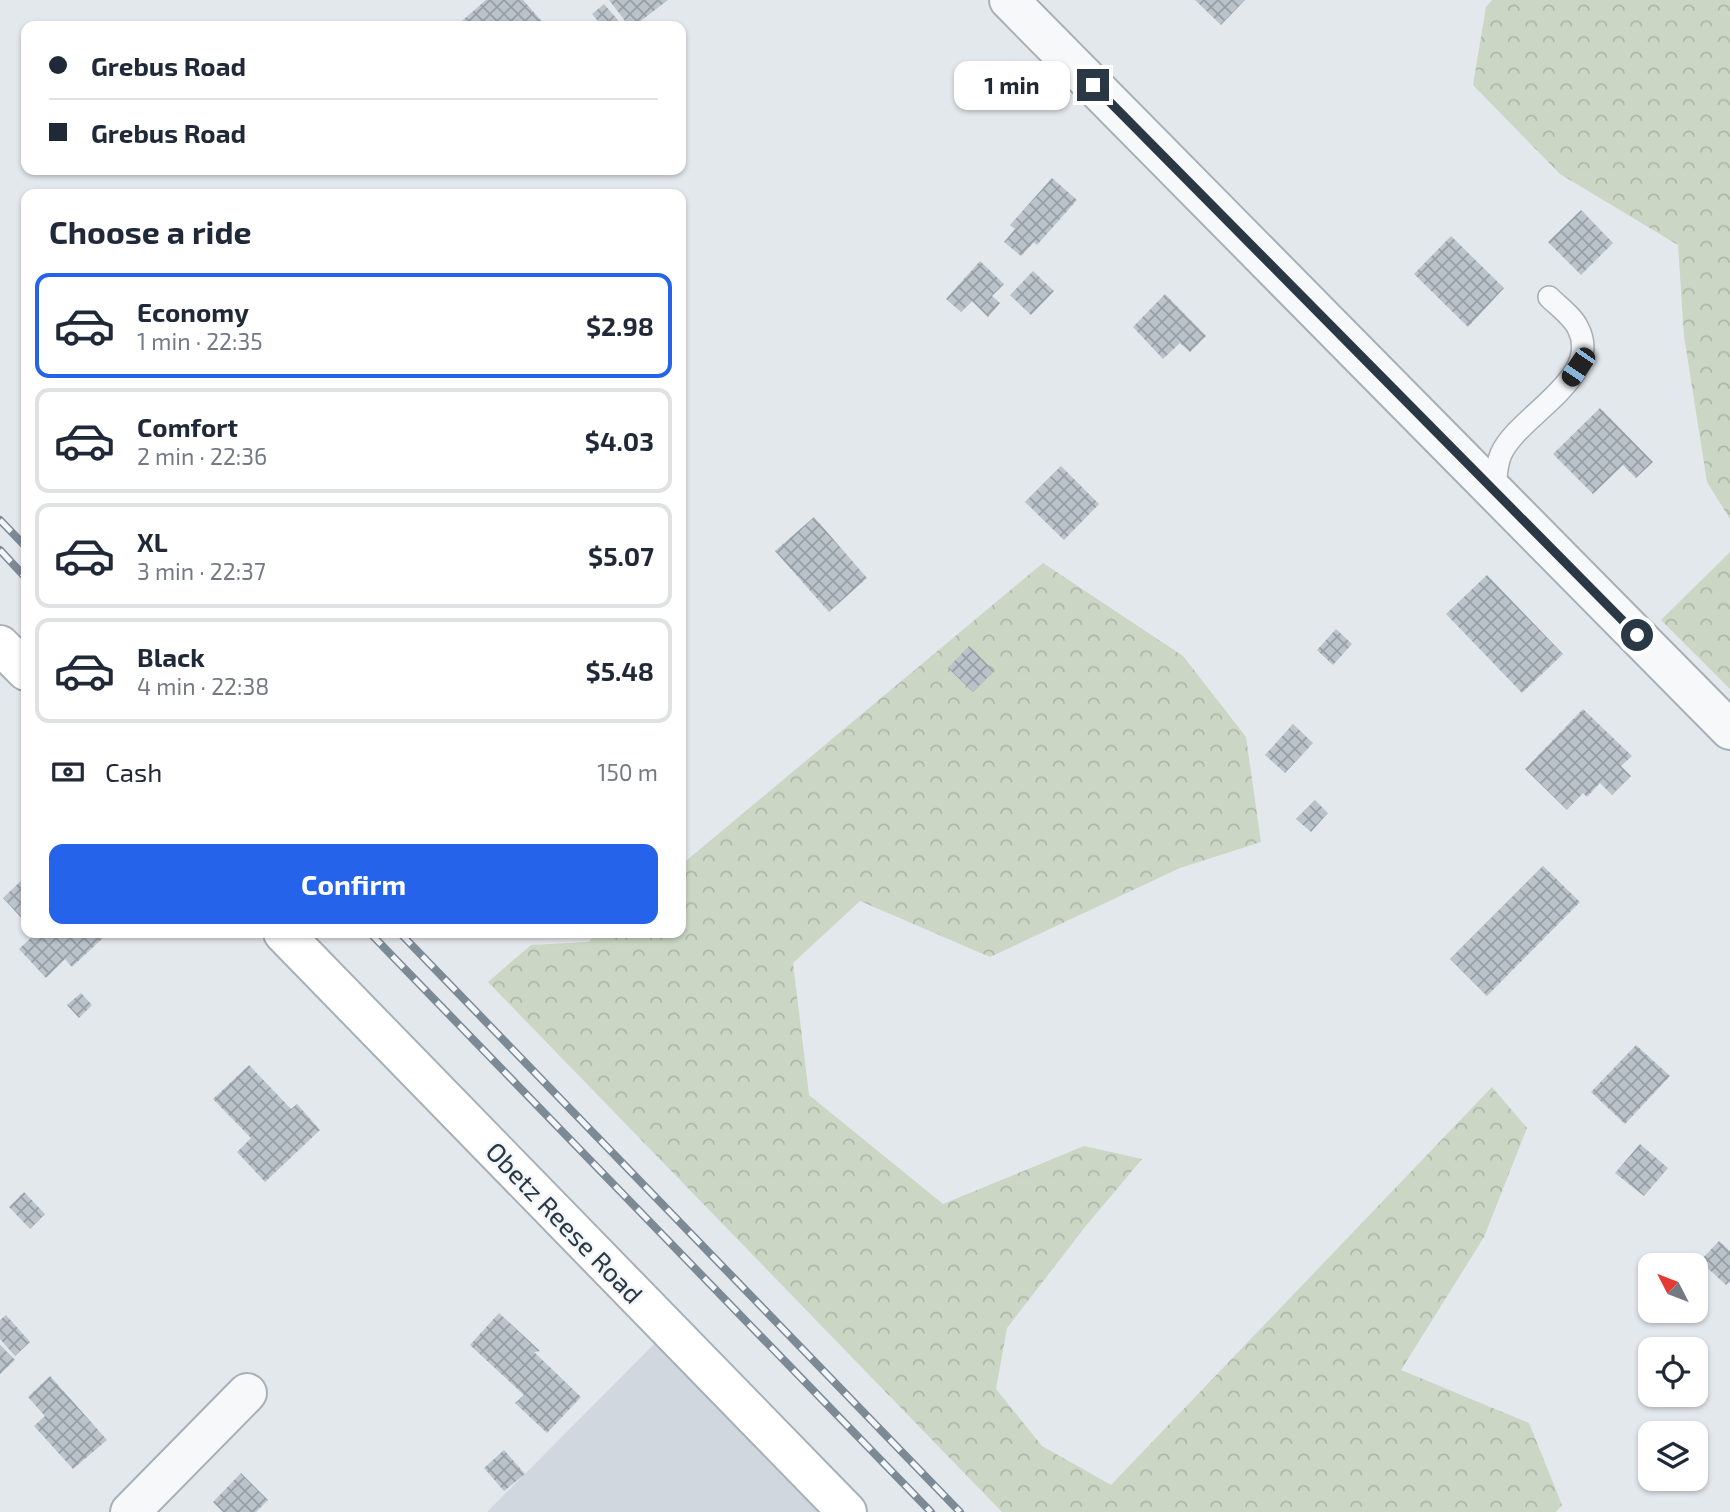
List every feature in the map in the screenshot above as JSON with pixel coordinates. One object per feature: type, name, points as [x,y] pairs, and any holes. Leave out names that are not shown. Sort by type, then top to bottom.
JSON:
[{"type":"street","points":[[1009,0],[1730,730]]},
{"type":"street","points":[[0,645],[21,666]]},
{"type":"street","name":"Obetz Reese Road","points":[[288,938],[847,1512]]},
{"type":"street","points":[[130,1512],[247,1393]]},
{"type":"lane","points":[[1495,491],[1502,454],[1511,439],[1566,384],[1578,367],[1584,346],[1578,327],[1549,297]]},
{"type":"shaded area","points":[[659,1339],[822,1512],[487,1512]]},
{"type":"green space","points":[[1492,0],[1730,0],[1730,519],[1707,482],[1684,336],[1678,245],[1560,174],[1473,85],[1486,7]]},
{"type":"green space","points":[[1730,552],[1730,689],[1661,620]]},
{"type":"green space","points":[[1043,563],[1183,656],[1246,737],[1261,842],[1180,868],[990,957],[860,901],[793,963],[809,1095],[943,1204],[1084,1146],[1142,1159],[1007,1328],[996,1389],[1042,1446],[1111,1485],[1492,1087],[1527,1128],[1484,1237],[1401,1370],[1529,1423],[1562,1505],[1556,1512],[1002,1512],[488,982],[531,945],[588,942],[593,938],[686,938],[686,861]]},
{"type":"building","points":[[486,0],[523,0],[542,21],[462,21]]},
{"type":"building","points":[[609,0],[668,0],[641,21],[625,21]]},
{"type":"building","points":[[1195,0],[1245,0],[1221,25]]},
{"type":"building","points":[[604,4],[619,21],[598,21],[592,14]]},
{"type":"building","points":[[1052,178],[1077,200],[1037,245],[1034,242],[1021,256],[1004,242],[1015,229],[1010,225]]},
{"type":"building","points":[[1581,210],[1613,243],[1581,275],[1548,242]]},
{"type":"building","points":[[1451,236],[1504,288],[1468,327],[1414,274]]},
{"type":"building","points":[[980,261],[1004,284],[992,296],[1000,303],[988,317],[972,301],[961,312],[946,299]]},
{"type":"building","points":[[1033,271],[1054,291],[1031,315],[1010,295]]},
{"type":"building","points":[[1165,294],[1206,336],[1190,352],[1180,343],[1163,359],[1133,327]]},
{"type":"building","points":[[1600,408],[1653,462],[1636,478],[1623,465],[1593,494],[1553,454]]},
{"type":"building","points":[[1061,466],[1099,504],[1064,540],[1025,502]]},
{"type":"building","points":[[814,517],[867,578],[829,612],[775,551]]},
{"type":"building","points":[[1487,575],[1563,654],[1522,693],[1446,614]]},
{"type":"building","points":[[1336,629],[1352,644],[1333,665],[1317,650]]},
{"type":"building","points":[[969,646],[994,671],[973,692],[948,668]]},
{"type":"building","points":[[1583,709],[1632,756],[1621,766],[1631,776],[1612,795],[1600,783],[1587,797],[1583,793],[1567,810],[1525,769]]},
{"type":"building","points":[[1293,724],[1313,743],[1285,773],[1265,755]]},
{"type":"building","points":[[1315,800],[1328,813],[1311,832],[1296,819]]},
{"type":"building","points":[[1543,866],[1580,902],[1487,996],[1450,959]]},
{"type":"building","points":[[21,881],[21,918],[3,898]]},
{"type":"building","points":[[31,938],[103,938],[72,967],[65,959],[46,978],[19,949]]},
{"type":"building","points":[[81,993],[92,1005],[79,1018],[67,1005]]},
{"type":"building","points":[[1636,1045],[1670,1076],[1625,1124],[1591,1092]]},
{"type":"building","points":[[249,1065],[291,1109],[297,1104],[320,1130],[265,1182],[237,1152],[251,1138],[213,1099]]},
{"type":"building","points":[[1640,1144],[1668,1168],[1644,1196],[1615,1173]]},
{"type":"building","points":[[24,1192],[45,1214],[30,1229],[9,1207]]},
{"type":"building","points":[[1719,1241],[1730,1251],[1730,1281],[1726,1285],[1708,1268],[1708,1253]]},
{"type":"building","points":[[499,1313],[540,1351],[534,1352],[581,1397],[547,1433],[515,1403],[524,1395],[470,1345]]},
{"type":"building","points":[[6,1315],[30,1342],[15,1356],[0,1339],[0,1320]]},
{"type":"building","points":[[0,1345],[15,1360],[0,1374]]},
{"type":"building","points":[[50,1376],[107,1440],[73,1469],[34,1426],[45,1416],[28,1397]]},
{"type":"building","points":[[504,1450],[525,1474],[504,1491],[484,1468]]},
{"type":"building","points":[[241,1473],[268,1500],[256,1512],[223,1512],[213,1502]]},
{"type":"railway","points":[[0,520],[21,542]]},
{"type":"railway","points":[[0,550],[21,573]]},
{"type":"railway","points":[[375,938],[931,1512]]},
{"type":"railway","points":[[405,938],[960,1512]]},
{"type":"route","points":[[1093,85],[1637,635]]}]
